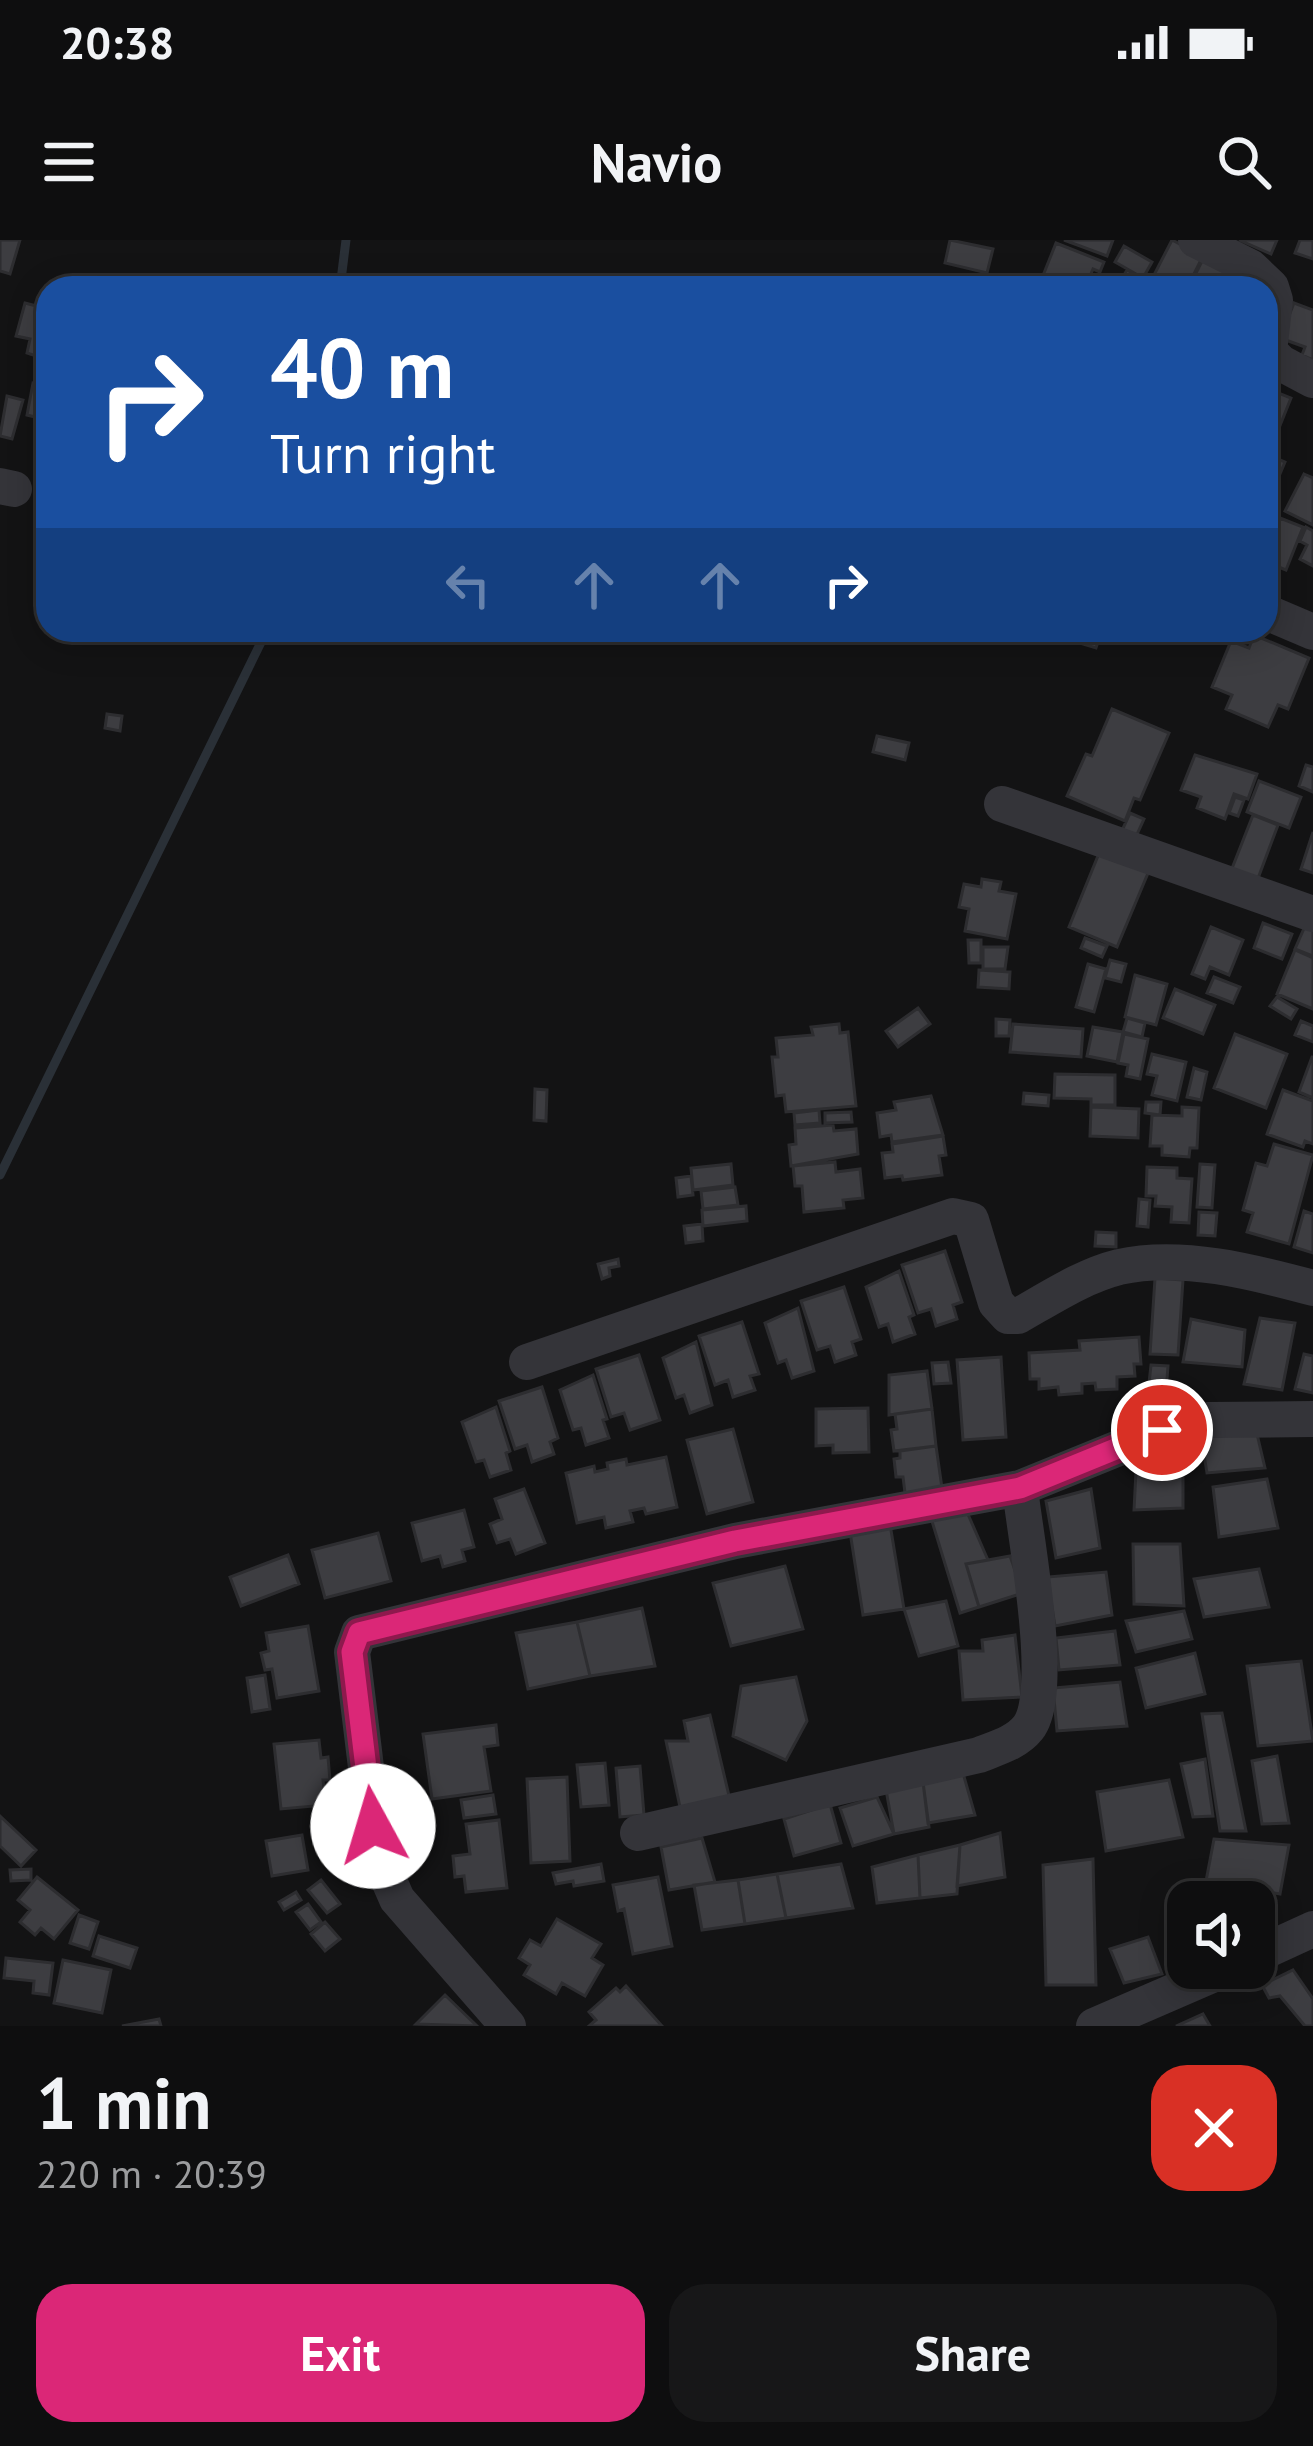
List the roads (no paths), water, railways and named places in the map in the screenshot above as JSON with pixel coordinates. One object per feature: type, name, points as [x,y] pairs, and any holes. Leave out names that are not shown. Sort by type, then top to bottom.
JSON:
[{"type":"street","points":[[1196,240],[1261,276]]},
{"type":"street","points":[[1278,360],[1313,380]]},
{"type":"street","points":[[1278,617],[1313,632]]},
{"type":"street","points":[[1002,804],[1313,914]]},
{"type":"street","points":[[527,1362],[952,1216],[971,1220],[996,1303],[1008,1316],[1018,1316],[1070,1286],[1119,1267],[1165,1262],[1269,1276],[1313,1288]]},
{"type":"street","points":[[508,2026],[397,1899],[383,1867],[373,1826],[352,1652],[359,1633],[735,1541],[1020,1488],[1162,1430],[1208,1420],[1313,1419]]},
{"type":"street","points":[[638,1833],[979,1754],[1008,1744],[1026,1731],[1036,1713],[1040,1683],[1020,1488]]},
{"type":"street","points":[[1275,1946],[1313,1929]]},
{"type":"street","points":[[1094,2026],[1179,1989]]},
{"type":"waterway","points":[[342,276],[346,240]]},
{"type":"waterway","points":[[0,1175],[261,642]]}]
